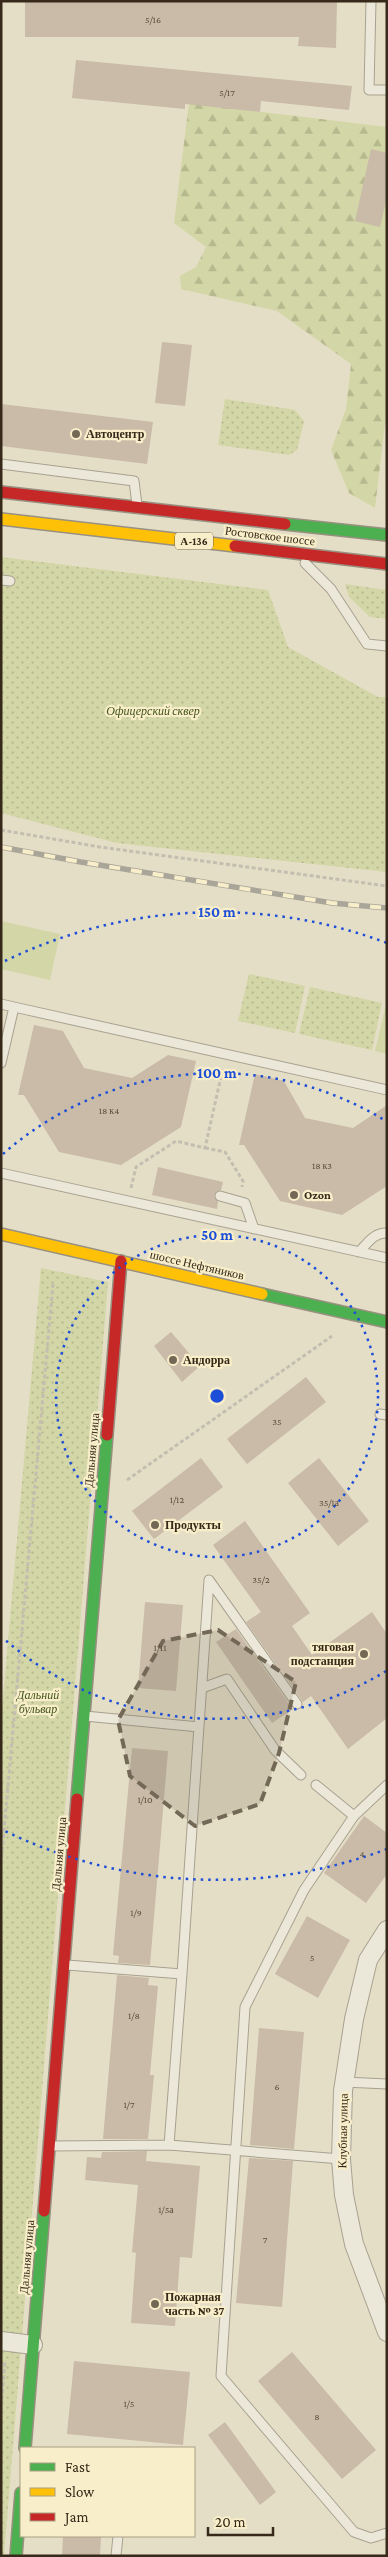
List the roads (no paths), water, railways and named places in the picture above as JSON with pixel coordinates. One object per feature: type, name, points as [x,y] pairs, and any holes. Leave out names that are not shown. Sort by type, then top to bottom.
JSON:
[{"type":"street","name":"Ростовское шоссе","points":[[1,492],[387,535]]},
{"type":"street","name":"Ростовское шоссе","points":[[1,519],[387,564]]},
{"type":"street","name":"шоссе Нефтяников","points":[[1,1234],[387,1322]]},
{"type":"street","name":"Дальняя улица","points":[[25,2447],[121,1261]]},
{"type":"street","name":"Клубная улица","points":[[387,1930],[368,1960],[354,2019],[344,2082],[340,2159],[344,2195],[354,2244],[382,2304],[387,2332]]},
{"type":"street","points":[[3,2349],[33,2345]]},
{"type":"street","points":[[16,2556],[20,2506]]},
{"type":"lane","points":[[371,1],[369,90],[387,90]]},
{"type":"lane","points":[[1,464],[134,480],[137,508]]},
{"type":"lane","points":[[288,552],[313,569],[331,589],[367,644],[387,646]]},
{"type":"lane","points":[[1,1004],[387,1090]]},
{"type":"lane","points":[[1,1063],[14,1007]]},
{"type":"lane","points":[[1,1173],[387,1258]]},
{"type":"lane","points":[[220,1196],[240,1200],[248,1208],[254,1229]]},
{"type":"lane","points":[[359,1252],[374,1236],[379,1233],[387,1233]]},
{"type":"lane","points":[[169,2145],[209,1580],[297,1704]]},
{"type":"lane","points":[[202,1688],[227,1679],[275,1750],[301,1775]]},
{"type":"lane","points":[[84,1716],[199,1727]]},
{"type":"lane","points":[[316,1785],[354,1816]]},
{"type":"lane","points":[[387,1785],[354,1816],[304,1890],[245,2007],[234,2150],[221,2376],[354,2532],[371,2538],[387,2533]]},
{"type":"lane","points":[[64,1965],[182,1974]]},
{"type":"lane","points":[[344,2082],[387,2084]]},
{"type":"lane","points":[[49,2145],[169,2145],[340,2159]]},
{"type":"lane","points":[[116,2556],[118,2537]]},
{"type":"railway","points":[[1,847],[332,903],[387,908]]},
{"type":"place","name":"Автоцентр","points":[[76,434]]},
{"type":"place","name":"Ozon","points":[[294,1195]]},
{"type":"place","name":"Андорра","points":[[173,1360]]},
{"type":"place","name":"Продукты","points":[[155,1525]]},
{"type":"place","name":"тяговая подстанция","points":[[364,1654]]},
{"type":"place","name":"Пожарная часть № 37","points":[[155,2304]]},
{"type":"park label","name":"Офицерский сквер","points":[[153,711]]},
{"type":"park label","name":"Дальний бульвар","points":[[38,1702]]}]
